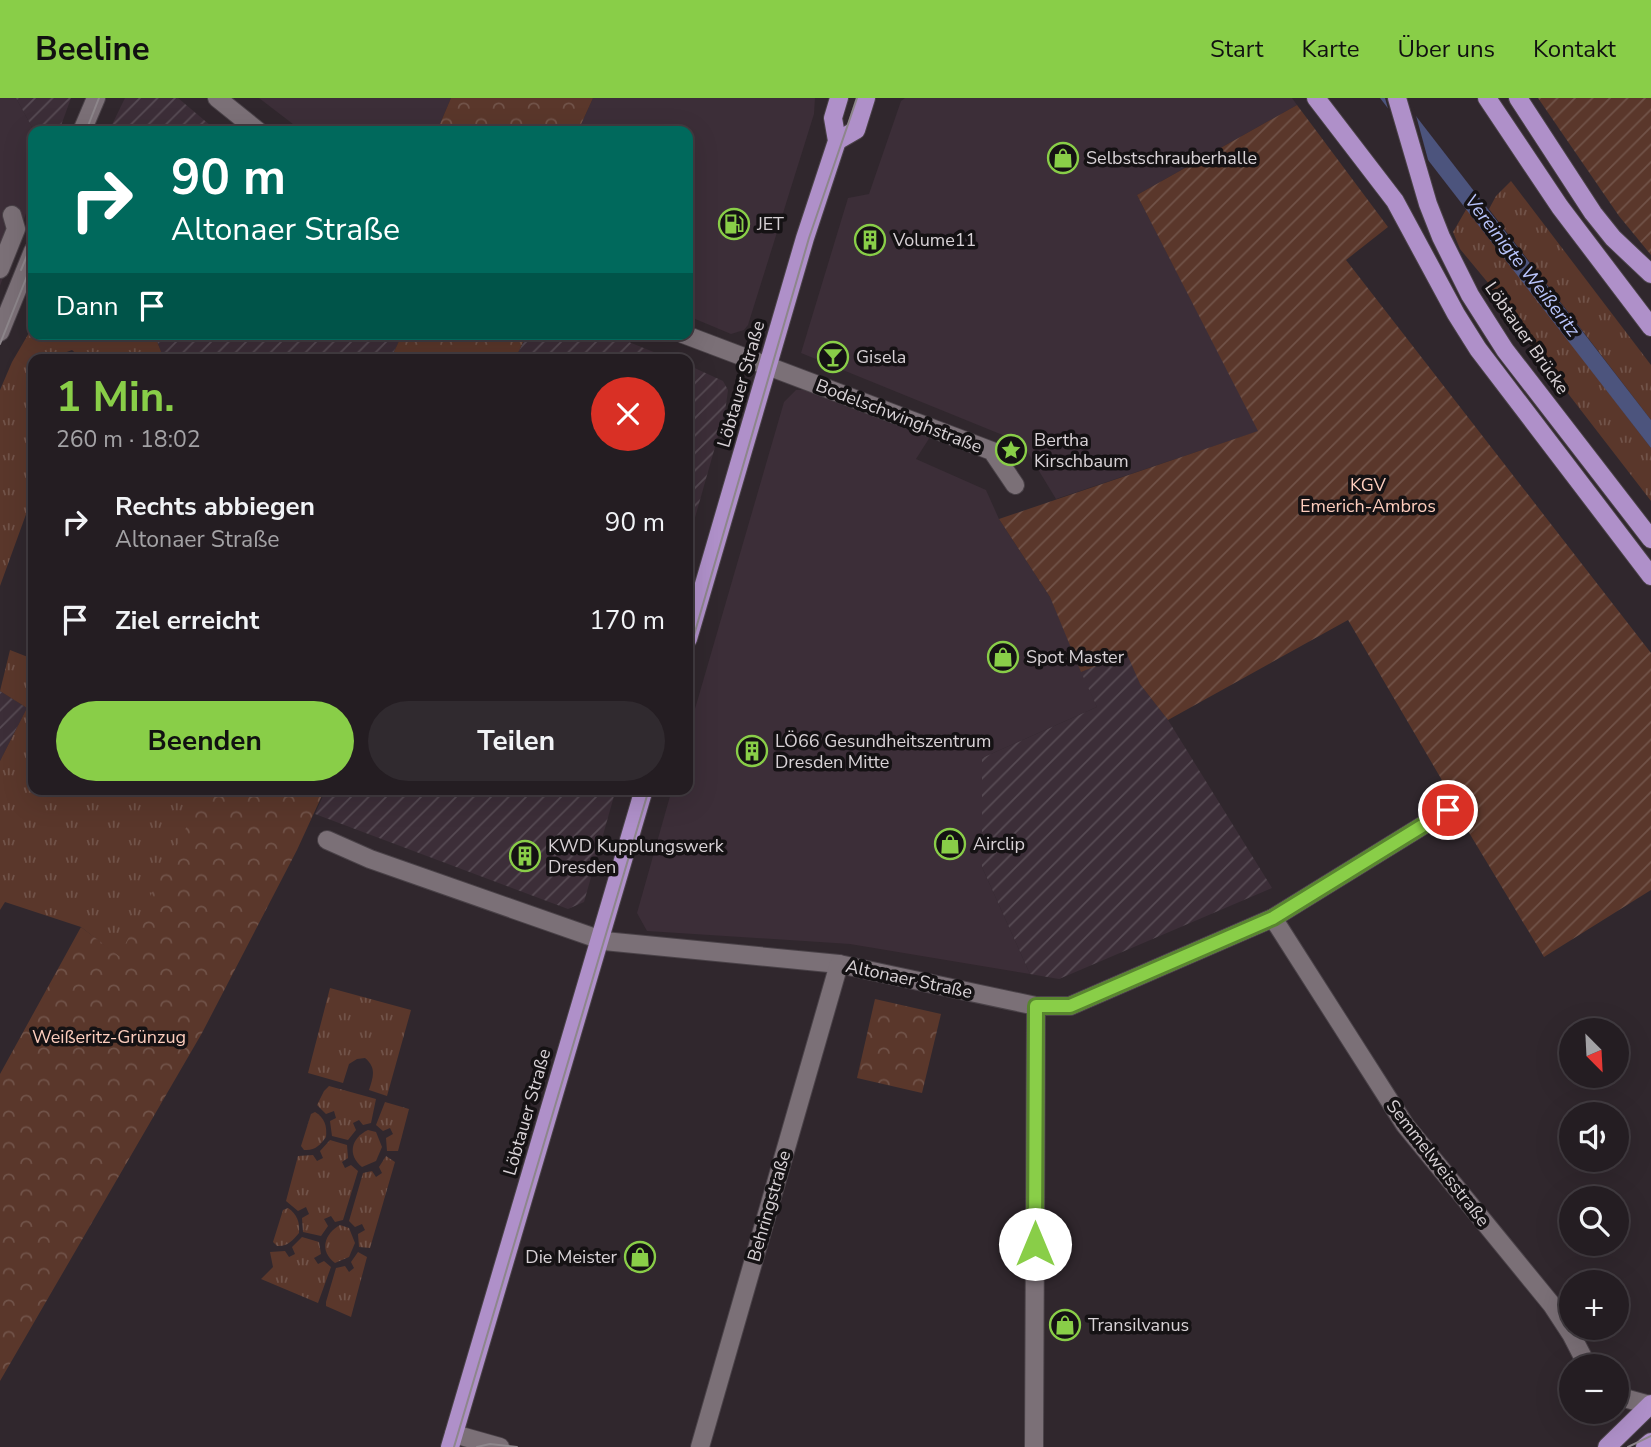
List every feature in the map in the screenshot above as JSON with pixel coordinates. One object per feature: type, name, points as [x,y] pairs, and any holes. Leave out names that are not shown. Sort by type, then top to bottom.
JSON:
[{"type":"main road","name":"Löbtauer Straße","points":[[693,622],[805,238],[837,141],[833,118],[839,98]]},
{"type":"main road","name":"Löbtauer Straße","points":[[837,141],[856,130],[866,98]]},
{"type":"main road","points":[[1316,98],[1395,201],[1478,349],[1651,576]]},
{"type":"main road","name":"Löbtauer Brücke","points":[[1397,98],[1428,204],[1470,295],[1506,350],[1651,539]]},
{"type":"main road","points":[[1487,98],[1586,243],[1651,327]]},
{"type":"main road","points":[[1518,98],[1593,213],[1613,238],[1651,274]]},
{"type":"main road","name":"Löbtauer Straße","points":[[452,1441],[642,795]]},
{"type":"main road","points":[[1607,1447],[1651,1405]]},
{"type":"main road","points":[[1645,1447],[1651,1442]]},
{"type":"street","points":[[84,126],[96,98]]},
{"type":"street","points":[[217,98],[252,126]]},
{"type":"street","points":[[0,269],[16,229],[12,215]]},
{"type":"street","points":[[0,332],[28,263]]},
{"type":"street","name":"Bodelschwinghstraße","points":[[693,338],[992,451],[1015,485]]},
{"type":"street","name":"Altonaer Straße","points":[[327,840],[370,859],[600,940],[839,964],[1036,1006],[1070,1006],[1273,918],[1448,810],[1460,807]]},
{"type":"street","name":"Semmelweisstraße","points":[[1273,918],[1405,1125],[1552,1306],[1581,1354]]},
{"type":"street","name":"Behringstraße","points":[[700,1447],[839,964]]},
{"type":"street","points":[[1034,1447],[1036,1006]]},
{"type":"street","points":[[1629,1399],[1651,1405]]},
{"type":"street","points":[[452,1441],[500,1447]]},
{"type":"shaded area","points":[[0,98],[16,98],[31,126],[28,126],[28,208],[0,286]]},
{"type":"shaded area","points":[[16,98],[71,98],[61,126],[31,126]]},
{"type":"shaded area","points":[[125,98],[178,98],[211,126],[111,126]]},
{"type":"shaded area","points":[[259,98],[451,98],[439,126],[295,126]]},
{"type":"shaded area","name":"JET","points":[[593,98],[815,98],[814,114],[748,325],[744,330],[731,334],[693,318],[693,126],[580,126]]},
{"type":"shaded area","points":[[905,98],[1292,98],[1297,105],[1137,195],[1259,431],[1056,499],[1022,443],[801,353],[848,198],[869,194],[901,101]]},
{"type":"shaded area","points":[[156,340],[399,340],[393,354],[162,354]]},
{"type":"shaded area","points":[[524,340],[624,340],[659,354],[517,354]]},
{"type":"shaded area","points":[[693,367],[723,381],[728,390],[725,412],[693,524]]},
{"type":"shaded area","points":[[796,390],[810,390],[930,437],[916,459],[986,490],[999,519],[1050,597],[1097,707],[982,758],[982,867],[1030,974],[850,944],[647,931],[637,913],[670,795],[693,795],[693,716],[784,402]]},
{"type":"shaded area","points":[[1127,653],[1140,684],[1168,720],[1272,888],[1059,979],[1030,974],[982,867],[982,758],[1097,707],[1081,672]]},
{"type":"shaded area","points":[[0,691],[27,708],[0,761]]},
{"type":"shaded area","points":[[323,795],[614,795],[584,902],[568,909],[315,814]]},
{"type":"green space","points":[[451,98],[593,98],[580,126],[439,126]]},
{"type":"green space","points":[[1538,98],[1651,98],[1651,255],[1619,216]]},
{"type":"green space","name":"KGV Emerich-Ambros","points":[[1297,105],[1388,227],[1346,260],[1651,653],[1651,890],[1544,957],[1465,826],[1470,822],[1453,799],[1348,620],[1168,720],[1140,684],[1127,654],[1081,672],[1050,597],[999,519],[1258,431],[1137,195]]},
{"type":"green space","points":[[1511,181],[1651,365],[1651,420],[1489,209],[1496,196]]},
{"type":"green space","points":[[1467,208],[1651,448],[1651,501],[1495,299],[1487,287],[1489,284],[1460,249],[1453,232]]},
{"type":"green space","points":[[28,335],[28,340],[156,340],[162,354],[76,354],[72,350],[64,354],[28,354],[28,509],[0,586],[0,390]]},
{"type":"green space","points":[[399,340],[524,340],[517,354],[393,354]]},
{"type":"green space","points":[[10,650],[28,657],[28,795],[257,795],[119,957],[81,927],[5,902],[0,910],[0,761],[27,708],[0,691]]},
{"type":"green space","name":"Weißeritz-Grünzug","points":[[200,795],[322,795],[297,850],[202,1033],[0,1381],[0,1074],[81,927],[119,956],[188,824]]},
{"type":"green space","points":[[330,988],[411,1010],[387,1096],[369,1090],[373,1069],[365,1058],[349,1064],[343,1083],[308,1073]]},
{"type":"green space","points":[[875,999],[941,1014],[922,1093],[857,1078]]},
{"type":"green space","points":[[329,1086],[376,1099],[371,1123],[363,1125],[359,1120],[353,1123],[356,1130],[348,1140],[332,1136],[330,1121],[336,1118],[334,1111],[326,1114],[317,1105]]},
{"type":"green space","points":[[385,1102],[409,1109],[398,1151],[387,1151],[386,1138],[393,1134],[390,1128],[383,1131],[376,1125]]},
{"type":"green space","points":[[315,1112],[325,1123],[326,1137],[317,1147],[304,1150],[301,1146],[311,1114]]},
{"type":"green space","points":[[368,1130],[376,1132],[382,1147],[376,1161],[362,1167],[354,1157],[353,1147],[358,1137]]},
{"type":"green space","points":[[330,1140],[347,1145],[348,1158],[342,1162],[345,1168],[351,1165],[358,1171],[343,1220],[335,1222],[331,1216],[324,1219],[328,1226],[321,1236],[303,1232],[302,1218],[309,1214],[306,1207],[298,1211],[286,1201],[298,1156],[313,1155],[317,1161],[323,1158],[320,1151]]},
{"type":"green space","points":[[386,1156],[395,1162],[370,1248],[359,1247],[358,1234],[365,1230],[362,1224],[355,1227],[349,1221],[363,1173],[372,1171],[376,1177],[382,1173],[379,1167]]},
{"type":"green space","points":[[288,1208],[297,1219],[299,1233],[287,1244],[277,1246],[273,1242],[283,1210]]},
{"type":"green space","points":[[340,1225],[349,1228],[355,1243],[349,1257],[335,1263],[325,1248],[330,1233]]},
{"type":"green space","points":[[302,1237],[319,1242],[321,1254],[314,1258],[318,1264],[324,1261],[331,1267],[318,1303],[261,1279],[273,1267],[270,1252],[285,1251],[289,1257],[295,1254],[292,1247]]},
{"type":"green space","points":[[358,1252],[367,1257],[351,1317],[326,1306],[326,1302],[336,1268],[345,1266],[349,1272],[354,1268],[351,1262]]},
{"type":"water","name":"Vereinigte Weißeritz","points":[[1380,98],[1402,98],[1651,420],[1651,448]]},
{"type":"pier","points":[[1385,98],[1406,98],[1414,108],[1430,167],[1390,116]]},
{"type":"tram line","points":[[88,126],[99,98]]},
{"type":"tram line","points":[[693,639],[809,238],[857,98]]},
{"type":"tram line","points":[[21,270],[28,253]]},
{"type":"tram line","points":[[0,344],[28,274]]},
{"type":"tram line","points":[[454,1447],[647,795]]},
{"type":"tram line","points":[[1628,1447],[1651,1436]]},
{"type":"tram line","points":[[477,1447],[490,1444],[517,1447]]},
{"type":"place","name":"Selbstschrauberhalle","points":[[1063,158]]},
{"type":"place","name":"JET","points":[[734,224]]},
{"type":"place","name":"Volume11","points":[[870,240]]},
{"type":"place","name":"Gisela","points":[[833,357]]},
{"type":"place","name":"Bertha Kirschbaum","points":[[1011,450]]},
{"type":"place","name":"Spot Master","points":[[1003,657]]},
{"type":"place","name":"LÖ66 Gesundheitszentrum Dresden Mitte","points":[[752,751]]},
{"type":"place","name":"Airclip","points":[[950,844]]},
{"type":"place","name":"KWD Kupplungswerk Dresden","points":[[525,856]]},
{"type":"place","name":"Die Meister","points":[[640,1257]]},
{"type":"place","name":"Transilvanus","points":[[1065,1325]]},
{"type":"route","points":[[1035,1244],[1036,1006],[1070,1006],[1273,918],[1448,810]]}]
